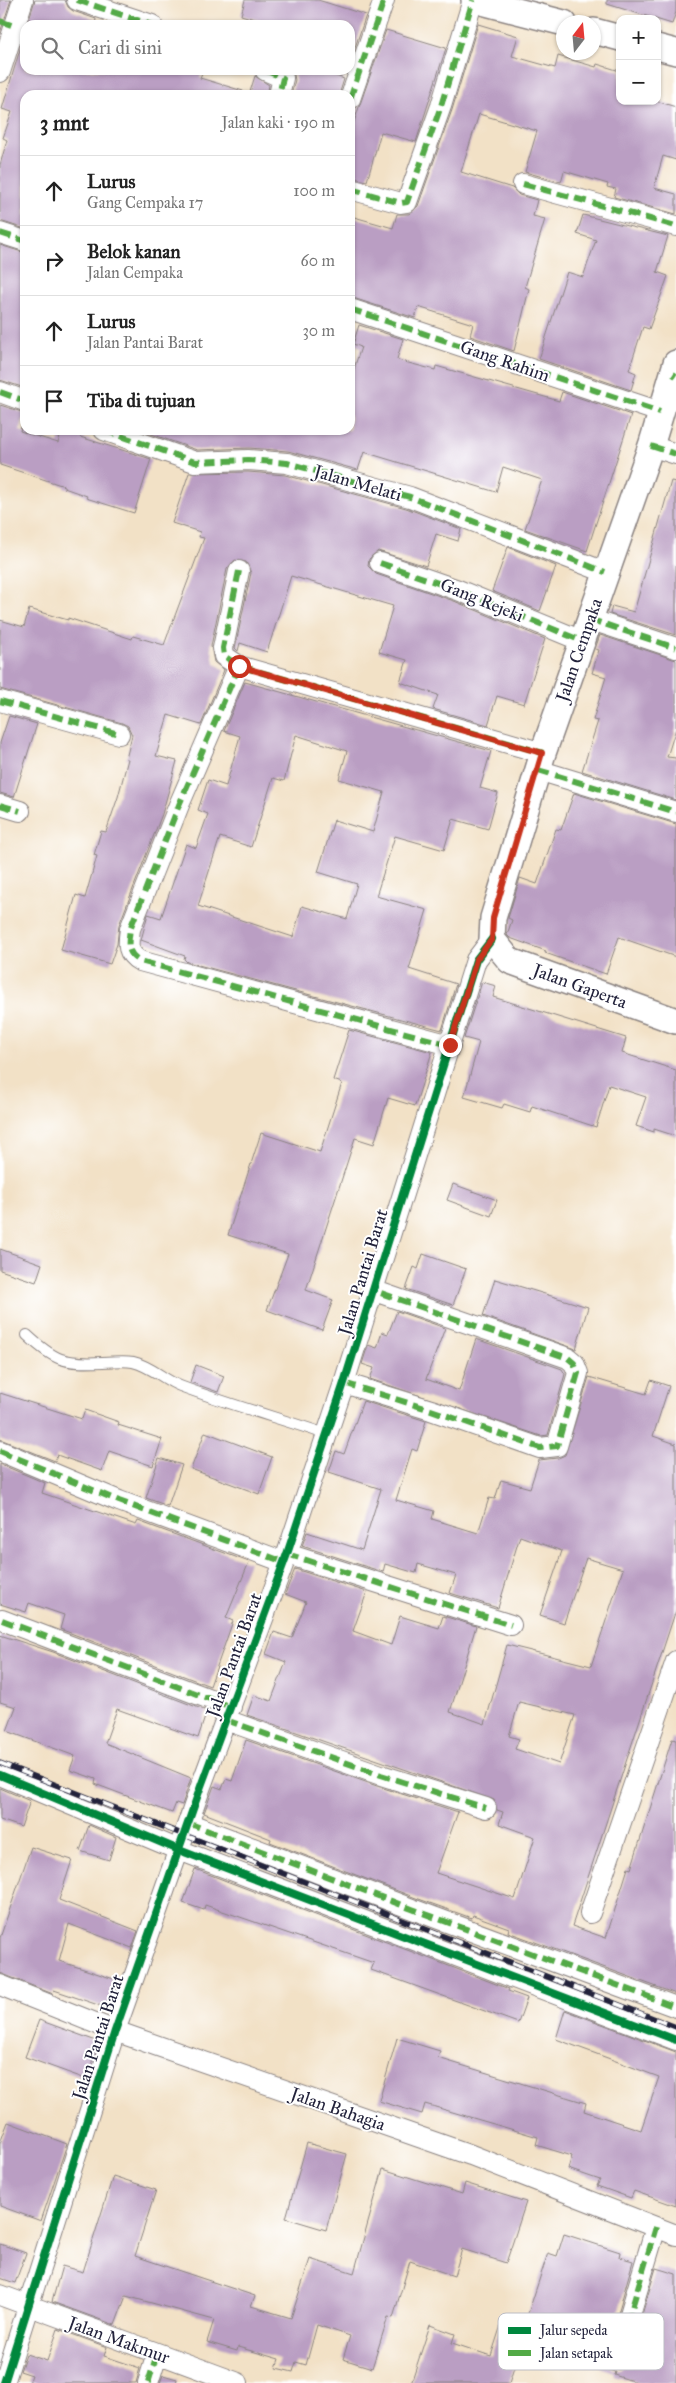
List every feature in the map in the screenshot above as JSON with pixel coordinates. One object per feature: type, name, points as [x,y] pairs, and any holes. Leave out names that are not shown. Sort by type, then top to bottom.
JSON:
[{"type":"street","points":[[0,72],[7,24],[23,0]]},
{"type":"street","points":[[77,0],[137,20]]},
{"type":"street","points":[[353,90],[384,0]]},
{"type":"street","points":[[355,190],[402,203],[407,202],[441,106],[474,0],[556,21]]},
{"type":"street","points":[[601,33],[616,37]]},
{"type":"street","points":[[661,48],[676,52]]},
{"type":"street","points":[[276,75],[283,78],[280,90]]},
{"type":"street","points":[[522,184],[676,226]]},
{"type":"street","points":[[0,233],[20,239]]},
{"type":"street","name":"Gang Rahim","points":[[355,311],[660,412]]},
{"type":"street","name":"Jalan Cempaka","points":[[492,939],[493,918],[540,762],[605,572],[651,446],[660,412],[675,371]]},
{"type":"street","points":[[0,392],[20,399]]},
{"type":"street","name":"Jalan Melati","points":[[118,435],[195,462],[287,462],[400,494],[605,572]]},
{"type":"street","points":[[651,446],[676,454]]},
{"type":"street","name":"Gang Rejeki","points":[[380,563],[585,630],[676,648]]},
{"type":"street","points":[[239,571],[223,648],[224,656],[239,666],[540,762],[676,812]]},
{"type":"street","points":[[239,666],[179,805],[130,929],[128,946],[132,956],[140,961],[450,1045]]},
{"type":"street","points":[[0,701],[119,734]]},
{"type":"street","points":[[0,805],[20,811]]},
{"type":"street","name":"Jalan Pantai Barat","points":[[4,2383],[115,2031],[188,1823],[286,1558],[344,1383],[476,960],[492,939]]},
{"type":"street","name":"Jalan Gaperta","points":[[492,939],[510,961],[676,1021]]},
{"type":"street","points":[[344,1383],[431,1410],[540,1448],[557,1446],[578,1373],[574,1364],[568,1358],[372,1290]]},
{"type":"street","points":[[0,1451],[119,1501],[286,1558],[511,1625]]},
{"type":"street","points":[[2,1620],[228,1714],[382,1775],[486,1808]]},
{"type":"street","points":[[590,1913],[676,1661]]},
{"type":"street","points":[[0,1776],[179,1850],[676,2040]]},
{"type":"street","points":[[188,1823],[412,1910],[676,2007]]},
{"type":"street","name":"Jalan Bahagia","points":[[0,1985],[115,2031],[471,2156],[676,2234]]},
{"type":"street","points":[[630,2313],[656,2227]]},
{"type":"street","name":"Jalan Makmur","points":[[0,2295],[238,2383]]},
{"type":"street","points":[[148,2383],[157,2354]]},
{"type":"lane","points":[[27,1335],[47,1353],[57,1359],[84,1363],[133,1362],[152,1369],[169,1382],[326,1434]]},
{"type":"building","points":[[0,0],[11,0],[0,33]]},
{"type":"building","points":[[35,0],[65,0],[68,7],[73,11],[96,19],[96,20],[29,20]]},
{"type":"building","points":[[245,0],[318,0],[366,15],[355,47],[355,20],[258,20],[241,15]]},
{"type":"building","points":[[607,0],[676,0],[676,12],[672,24],[661,21],[661,15],[643,15],[607,4]]},
{"type":"building","points":[[478,24],[518,36],[512,56],[555,68],[557,60],[572,60],[596,67],[597,64],[616,70],[616,105],[661,105],[661,102],[676,107],[676,160],[663,156],[654,188],[676,194],[676,214],[614,197],[616,189],[607,187],[608,184],[564,171],[561,182],[525,172],[537,131],[479,114],[461,172],[512,188],[519,195],[537,200],[533,216],[545,219],[525,287],[529,289],[514,351],[470,336],[473,324],[418,307],[415,318],[355,299],[355,217],[393,228],[397,214],[409,214],[418,206],[452,110]]},
{"type":"building","points":[[386,30],[446,48],[416,142],[381,132],[367,181],[355,178],[355,119]]},
{"type":"building","points":[[20,50],[20,75],[201,75],[200,78],[240,90],[20,90],[20,227],[0,221],[0,165],[7,140],[3,138],[12,112],[2,109]]},
{"type":"building","points":[[294,75],[333,75],[344,79],[341,90],[292,90],[295,80]]},
{"type":"building","points":[[255,76],[269,85],[268,90],[251,90]]},
{"type":"building","points":[[583,215],[668,236],[657,272],[668,276],[649,329],[643,327],[629,370],[636,373],[631,390],[539,359],[567,272],[583,277],[596,240],[577,234]]},
{"type":"building","points":[[0,245],[20,251],[20,386],[0,380]]},
{"type":"building","points":[[359,325],[403,339],[397,359],[401,361],[435,370],[436,366],[559,401],[562,392],[631,415],[587,551],[525,529],[542,480],[503,467],[496,492],[364,452],[358,470],[288,451],[249,448],[197,450],[154,435],[355,435],[355,366],[361,347],[355,345]]},
{"type":"building","points":[[0,405],[20,411],[20,435],[33,435],[58,443],[60,435],[80,435],[80,437],[151,459],[134,513],[86,498],[87,496],[64,488],[64,486],[0,465]]},
{"type":"building","points":[[248,472],[285,475],[406,508],[461,529],[458,541],[436,534],[426,566],[378,551],[369,559],[368,566],[376,574],[454,601],[545,639],[524,704],[497,696],[488,725],[433,709],[438,695],[400,682],[407,660],[379,652],[393,606],[291,576],[267,652],[240,643],[238,651],[235,648],[251,573],[246,562],[235,560],[227,569],[211,646],[214,662],[224,670],[201,725],[168,715],[156,756],[177,761],[162,814],[119,925],[117,944],[110,964],[61,950],[76,895],[85,898],[97,856],[94,855],[101,831],[106,832],[118,797],[132,735],[128,726],[122,723],[0,689],[0,620],[24,627],[29,609],[68,620],[68,618],[132,639],[133,636],[164,645],[204,538],[199,537],[200,532],[172,523],[189,473]]},
{"type":"building","points":[[671,481],[676,482],[676,635],[610,614],[612,606],[634,612]]},
{"type":"building","points":[[508,547],[556,566],[540,611],[492,591]]},
{"type":"building","points":[[600,635],[676,660],[676,728],[667,757],[676,758],[676,800],[582,771],[598,721],[593,720],[606,677],[592,673],[599,650],[595,649]]},
{"type":"building","points":[[245,682],[491,751],[480,788],[498,793],[488,829],[453,819],[444,850],[395,836],[376,896],[427,910],[409,969],[456,984],[442,1030],[187,962],[184,959],[185,956],[141,940],[148,914],[161,918],[186,844],[196,848],[208,814],[198,810],[208,780],[226,786],[240,736],[224,731]],"holes":[[[296,735],[347,751],[339,779],[384,792],[373,832],[334,820],[318,872],[357,884],[347,919],[302,906],[293,937],[198,906],[220,837],[251,847],[273,778],[284,781]]]},
{"type":"building","points":[[9,716],[37,724],[14,797],[0,793],[0,743]]},
{"type":"building","points":[[574,793],[676,824],[676,957],[619,937],[606,974],[545,953],[546,951],[510,938],[507,935],[512,920],[508,918],[520,878],[537,884],[556,829],[561,830]]},
{"type":"building","points":[[482,982],[496,986],[493,997],[626,1038],[622,1053],[676,1070],[676,1136],[636,1126],[646,1097],[609,1085],[596,1127],[532,1106],[530,1112],[504,1104],[502,1108],[464,1097],[479,1042],[464,1038]]},
{"type":"building","points":[[349,1030],[432,1052],[415,1106],[388,1098],[374,1144],[355,1138],[306,1290],[333,1300],[322,1330],[267,1310],[288,1254],[228,1235],[261,1133],[320,1152],[342,1083],[333,1080]]},
{"type":"building","points":[[453,1184],[497,1200],[491,1216],[447,1200]]},
{"type":"building","points":[[0,1249],[42,1264],[36,1282],[0,1270]]},
{"type":"building","points":[[423,1254],[466,1269],[453,1305],[406,1289],[414,1267],[418,1269]]},
{"type":"building","points":[[495,1279],[588,1307],[576,1349],[483,1316]]},
{"type":"building","points":[[397,1311],[445,1328],[426,1379],[459,1391],[476,1339],[562,1369],[565,1374],[548,1435],[541,1436],[370,1379],[374,1368],[362,1364],[368,1345],[377,1348],[382,1332],[388,1334]]},
{"type":"building","points":[[196,1365],[224,1376],[218,1392],[190,1382]]},
{"type":"building","points":[[589,1377],[646,1394],[651,1380],[669,1386],[653,1436],[676,1444],[676,1610],[572,1926],[606,1938],[628,1868],[631,1869],[672,1739],[676,1740],[676,1994],[508,1932],[509,1928],[473,1915],[472,1918],[416,1898],[270,1842],[271,1839],[204,1813],[214,1786],[222,1789],[226,1779],[232,1781],[246,1740],[458,1812],[436,1873],[515,1899],[535,1837],[499,1824],[503,1812],[497,1810],[494,1800],[247,1715],[254,1695],[271,1701],[286,1662],[266,1654],[274,1632],[292,1638],[306,1602],[285,1594],[295,1569],[367,1592],[353,1631],[391,1645],[400,1616],[439,1628],[443,1616],[476,1626],[450,1712],[485,1724],[507,1645],[591,1666],[623,1569],[586,1558],[564,1623],[540,1615],[562,1551],[520,1536],[498,1608],[450,1593],[456,1575],[418,1564],[416,1573],[385,1564],[383,1572],[302,1546],[307,1532],[362,1550],[381,1489],[329,1472],[336,1451],[344,1454],[363,1401],[426,1421],[417,1451],[412,1449],[396,1500],[434,1511],[432,1519],[478,1533],[489,1498],[495,1499],[501,1480],[530,1488],[539,1460],[558,1458],[565,1455]],"holes":[[[519,1702],[575,1715],[559,1764],[515,1749],[519,1739],[509,1736]]]},
{"type":"building","points":[[0,1393],[82,1419],[85,1410],[119,1422],[118,1425],[162,1439],[153,1466],[109,1451],[102,1471],[57,1455],[55,1461],[0,1439]]},
{"type":"building","points":[[205,1432],[272,1457],[259,1494],[191,1469]]},
{"type":"building","points":[[159,1458],[182,1465],[168,1506],[146,1498]]},
{"type":"building","points":[[0,1464],[45,1483],[42,1493],[136,1525],[138,1521],[249,1562],[226,1618],[233,1621],[210,1686],[60,1629],[64,1615],[29,1603],[26,1612],[0,1604]]},
{"type":"building","points":[[0,1635],[53,1652],[207,1711],[198,1738],[117,1709],[105,1743],[191,1778],[182,1805],[176,1803],[172,1813],[95,1784],[96,1779],[70,1770],[75,1756],[7,1731],[16,1707],[0,1702]]},
{"type":"building","points":[[0,1788],[30,1801],[21,1827],[0,1820]]},
{"type":"building","points":[[89,1825],[116,1837],[109,1860],[80,1851]]},
{"type":"building","points":[[31,1847],[72,1860],[59,1900],[138,1931],[132,1948],[69,1924],[59,1961],[120,1981],[110,2009],[54,1990],[53,1994],[0,1973],[0,1938]]},
{"type":"building","points":[[195,1869],[509,1989],[508,1991],[527,1998],[518,2023],[371,1970],[374,1963],[205,1905],[204,1910],[183,1903]]},
{"type":"building","points":[[565,2010],[676,2052],[676,2206],[634,2191],[631,2198],[597,2186],[600,2180],[568,2169],[572,2156],[536,2145],[538,2137],[425,2104],[422,2114],[379,2101],[397,2038],[440,2051],[438,2058],[586,2103],[584,2111],[641,2130],[659,2077],[556,2039]]},
{"type":"building","points":[[39,2020],[99,2042],[86,2079],[25,2057]]},
{"type":"building","points":[[8,2122],[67,2144],[41,2221],[0,2206],[0,2143]]},
{"type":"building","points":[[307,2143],[347,2154],[326,2230],[286,2218]]},
{"type":"building","points":[[383,2169],[462,2194],[465,2183],[526,2202],[506,2263],[462,2249],[454,2276],[410,2261],[393,2318],[388,2317],[372,2368],[343,2359],[350,2336],[317,2325],[306,2365],[296,2362],[293,2372],[276,2368],[279,2359],[238,2347],[237,2351],[207,2342],[214,2320],[126,2296],[115,2325],[52,2302],[62,2266],[83,2272],[113,2176],[156,2190],[135,2256],[255,2296],[251,2306],[291,2318],[310,2259],[354,2273]]},
{"type":"building","points":[[564,2234],[620,2252],[619,2257],[633,2261],[618,2313],[528,2313],[548,2253],[557,2256]]},
{"type":"building","points":[[0,2244],[26,2253],[15,2283],[0,2278]]},
{"type":"building","points":[[656,2268],[676,2274],[676,2383],[639,2383],[614,2375],[615,2372],[609,2370],[664,2370],[664,2313],[642,2313]]},
{"type":"building","points":[[430,2325],[455,2334],[452,2343],[491,2356],[498,2334],[498,2370],[513,2370],[509,2383],[411,2383]]},
{"type":"building","points":[[58,2329],[107,2347],[104,2356],[140,2368],[136,2383],[29,2383],[32,2375],[20,2371],[26,2354],[47,2361]]},
{"type":"building","points":[[163,2375],[177,2379],[176,2383],[160,2383]]},
{"type":"railway","points":[[0,1763],[676,2027]]},
{"type":"marked path","points":[[77,0],[137,20]]},
{"type":"marked path","points":[[353,90],[384,0]]},
{"type":"marked path","points":[[355,190],[401,203],[407,202],[441,106],[473,0]]},
{"type":"marked path","points":[[0,21],[14,26]]},
{"type":"marked path","points":[[276,75],[283,78],[280,90]]},
{"type":"marked path","points":[[523,184],[676,226]]},
{"type":"marked path","points":[[0,233],[20,239]]},
{"type":"marked path","points":[[355,311],[660,412]]},
{"type":"marked path","points":[[0,392],[20,399]]},
{"type":"marked path","points":[[118,435],[195,462],[248,460],[287,463],[410,497],[605,572]]},
{"type":"marked path","points":[[651,446],[676,454]]},
{"type":"marked path","points":[[380,563],[458,590],[582,641]]},
{"type":"marked path","points":[[239,571],[223,648],[224,656],[239,666],[543,753]]},
{"type":"marked path","points":[[589,619],[676,648]]},
{"type":"marked path","points":[[239,666],[179,805],[130,929],[129,948],[132,955],[140,961],[450,1045]]},
{"type":"marked path","points":[[0,701],[119,734]]},
{"type":"marked path","points":[[538,770],[676,812]]},
{"type":"marked path","points":[[0,805],[20,811]]},
{"type":"marked path","points":[[344,1383],[431,1410],[540,1448],[557,1446],[578,1373],[574,1363],[568,1358],[372,1290]]},
{"type":"marked path","points":[[0,1451],[119,1501],[284,1562]]},
{"type":"marked path","points":[[287,1554],[511,1625]]},
{"type":"marked path","points":[[2,1620],[231,1707]]},
{"type":"marked path","points":[[226,1720],[381,1775],[486,1808]]},
{"type":"marked path","points":[[188,1823],[676,2007]]},
{"type":"marked path","points":[[630,2313],[656,2227]]},
{"type":"marked path","points":[[148,2383],[157,2354]]},
{"type":"cycle path","points":[[4,2383],[115,2031],[201,1786],[287,1554],[344,1383],[476,960],[492,939]]},
{"type":"cycle path","points":[[0,1775],[179,1850],[676,2040]]},
{"type":"route","points":[[239,666],[269,673],[542,753],[493,918],[492,939],[476,960],[450,1045]]}]
